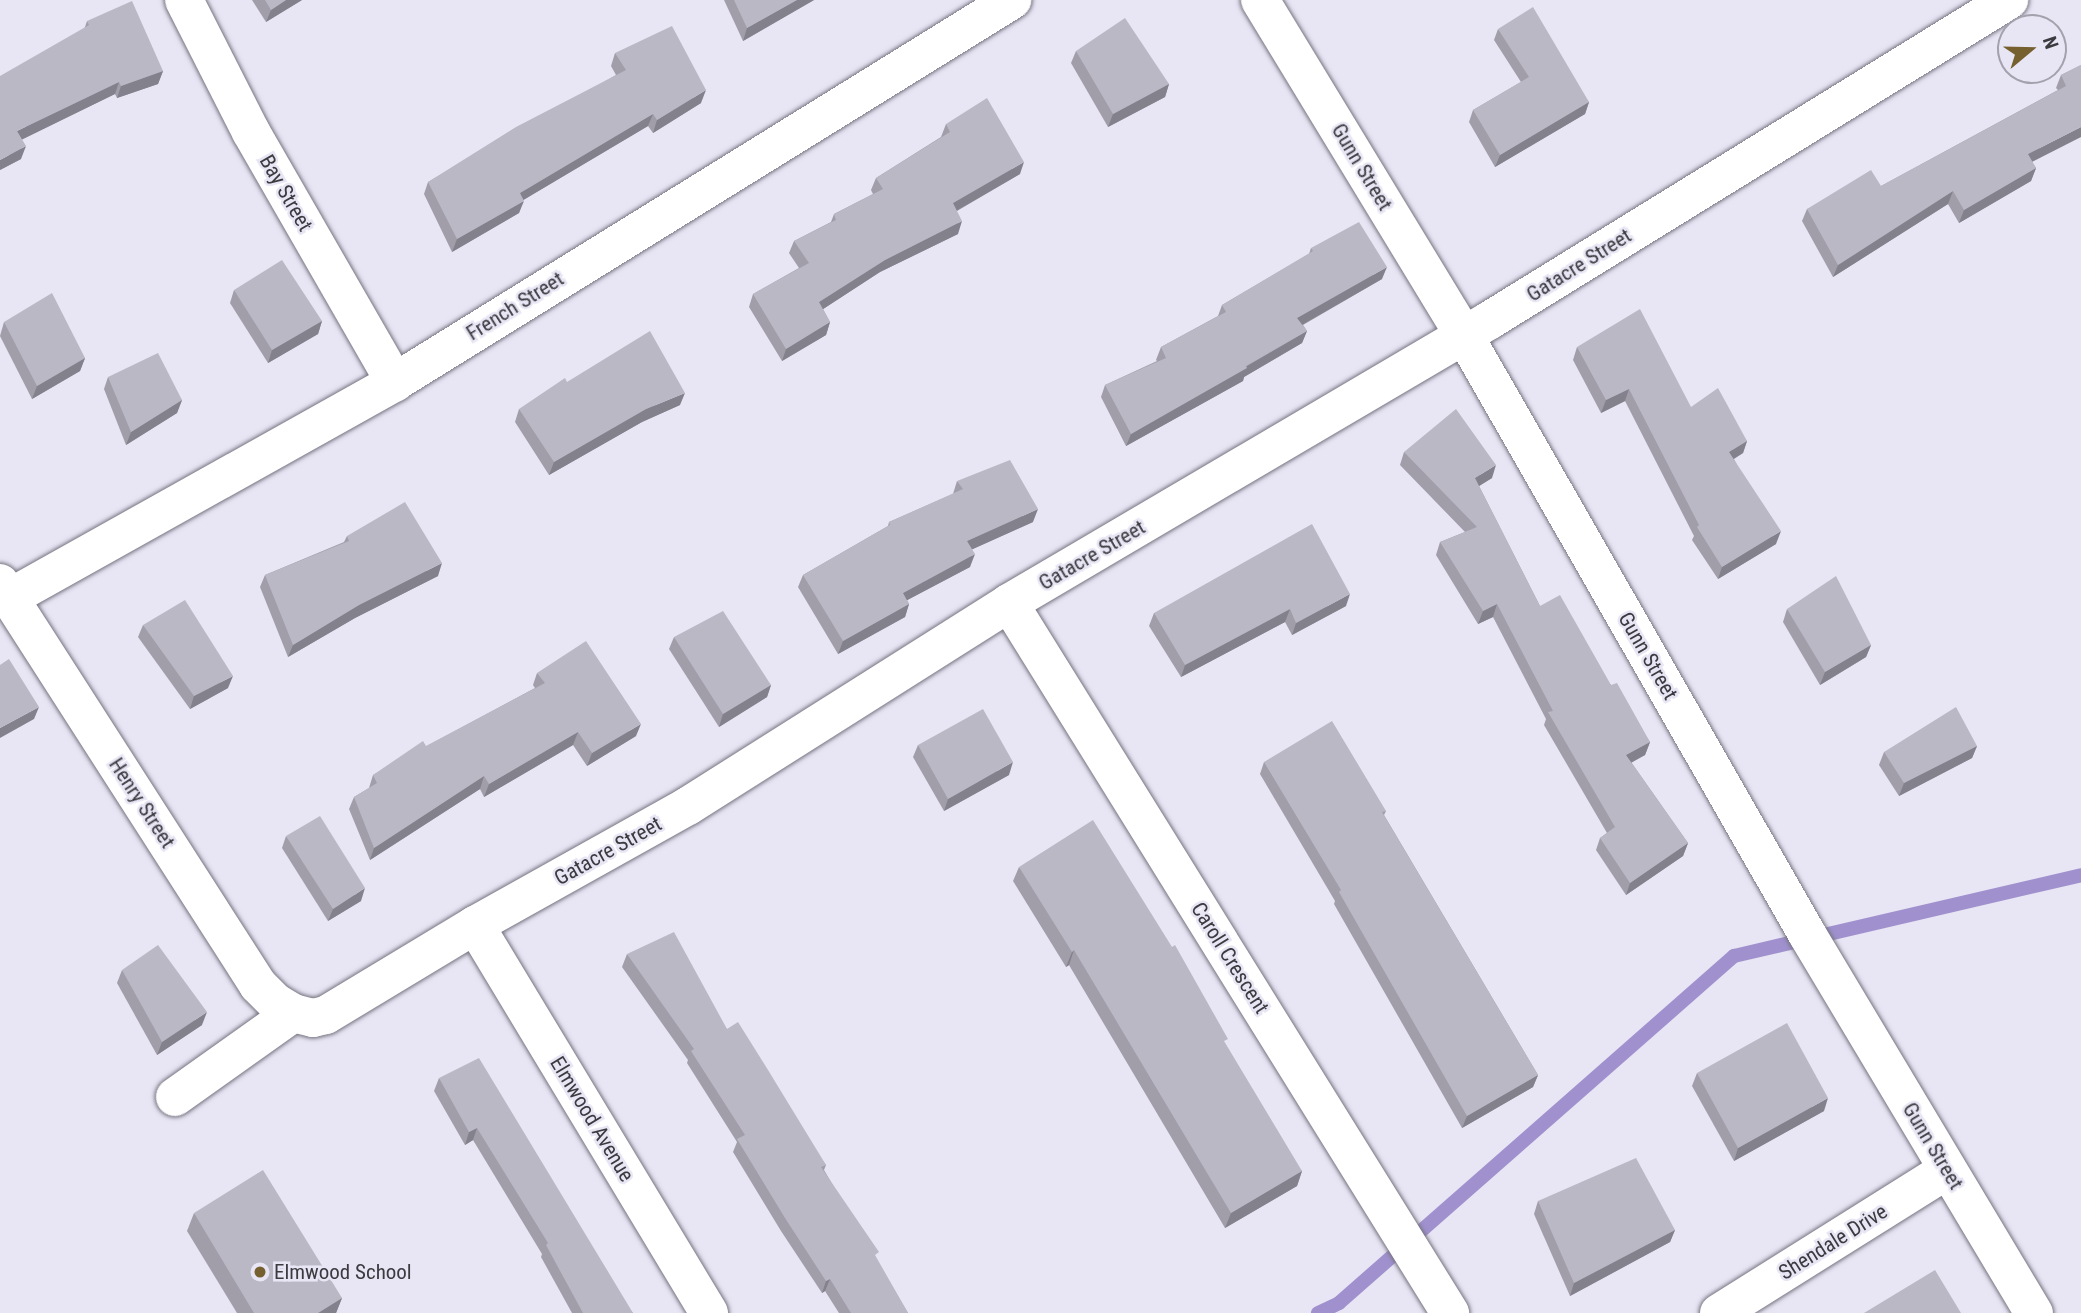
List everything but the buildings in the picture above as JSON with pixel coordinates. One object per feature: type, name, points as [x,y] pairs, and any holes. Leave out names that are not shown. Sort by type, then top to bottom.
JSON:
[{"type":"street","name":"Bay Street","points":[[184,0],[251,132],[395,382]]},
{"type":"street","name":"French Street","points":[[5,591],[395,382],[1012,0]]},
{"type":"street","name":"Gunn Street","points":[[1260,0],[1464,335],[1807,934],[2034,1313]]},
{"type":"street","name":"Gatacre Street","points":[[293,1013],[313,1018],[326,1015],[475,925],[688,806],[1009,603],[1464,335],[2009,0]]},
{"type":"street","name":"Henry Street","points":[[5,591],[258,985],[275,1002],[293,1013]]},
{"type":"street","name":"Caroll Crescent","points":[[1009,603],[1450,1313]]},
{"type":"street","name":"Elmwood Avenue","points":[[475,925],[709,1313]]},
{"type":"street","points":[[175,1097],[293,1013]]},
{"type":"street","name":"Shendale Drive","points":[[1719,1313],[1947,1170]]},
{"type":"waterway","points":[[1318,1313],[1339,1303],[1734,956],[2081,875]]},
{"type":"place","name":"Elmwood School","points":[[260,1272]]}]
